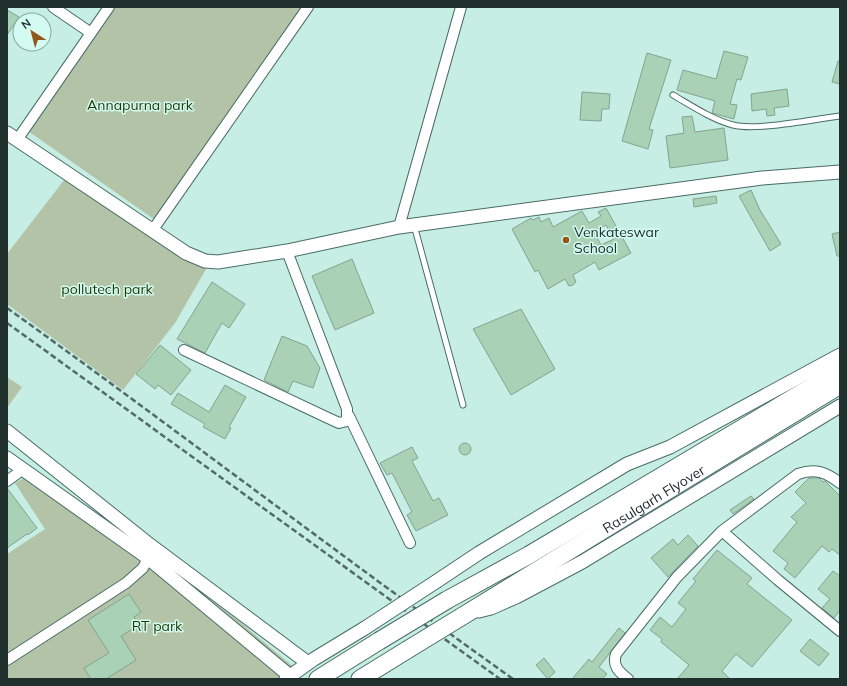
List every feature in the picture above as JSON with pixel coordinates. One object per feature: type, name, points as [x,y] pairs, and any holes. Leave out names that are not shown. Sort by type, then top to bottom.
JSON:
[{"type":"highway","name":"Rasulgarh Flyover","points":[[318,679],[447,600],[529,555],[840,370]]},
{"type":"highway","name":"Rasulgarh Flyover","points":[[360,679],[840,385]]},
{"type":"street","points":[[53,7],[91,33]]},
{"type":"street","points":[[109,7],[91,33],[12,136],[152,231],[186,253],[205,261],[218,262],[287,251],[399,227],[762,178],[840,172]]},
{"type":"street","points":[[152,231],[308,7]]},
{"type":"street","points":[[399,227],[460,8]]},
{"type":"street","points":[[287,251],[349,416],[410,543]]},
{"type":"street","points":[[184,350],[259,387],[339,423],[347,421],[349,416]]},
{"type":"street","points":[[7,458],[148,558],[288,678],[308,663],[438,581],[479,553],[627,464],[670,447],[840,355]]},
{"type":"street","points":[[464,615],[491,608],[510,600],[582,562],[840,406]]},
{"type":"street","points":[[10,435],[150,545],[308,663]]},
{"type":"street","points":[[7,481],[22,470]]},
{"type":"street","points":[[628,679],[616,667],[614,660],[616,654],[677,577],[722,532],[798,474],[808,470],[822,472],[840,483]]},
{"type":"street","points":[[722,532],[840,631]]},
{"type":"street","points":[[7,660],[126,582],[143,568],[148,558]]},
{"type":"lane","points":[[673,95],[700,110],[733,125],[745,126],[775,124],[840,116]]},
{"type":"lane","points":[[414,225],[463,405]]},
{"type":"green space","name":"Annapurna park","points":[[109,7],[307,7],[158,222],[25,129]]},
{"type":"green space","name":"pollutech park","points":[[68,175],[209,264],[175,323],[123,390],[7,304],[7,254]]},
{"type":"green space","points":[[7,377],[22,387],[7,408]]},
{"type":"green space","name":"RT park","points":[[24,478],[154,557],[240,622],[296,669],[279,679],[7,679],[7,554],[45,529],[15,483]]},
{"type":"building","points":[[7,10],[12,13],[12,28],[7,35]]},
{"type":"building","points":[[724,51],[748,57],[741,80],[737,79],[730,104],[737,105],[734,119],[712,113],[715,101],[677,90],[683,70],[716,79]]},
{"type":"building","points":[[647,53],[671,60],[649,129],[653,130],[648,149],[622,141]]},
{"type":"building","points":[[838,61],[840,61],[840,84],[832,82]]},
{"type":"building","points":[[787,89],[789,106],[774,108],[775,115],[767,116],[766,109],[752,111],[751,94]]},
{"type":"building","points":[[582,92],[610,94],[609,109],[602,109],[601,121],[580,120]]},
{"type":"building","points":[[692,116],[695,132],[724,128],[728,160],[670,168],[666,136],[684,133],[682,117]]},
{"type":"building","points":[[751,190],[760,210],[781,244],[770,251],[739,196]]},
{"type":"building","points":[[716,196],[717,203],[694,207],[693,199]]},
{"type":"building","points":[[606,208],[631,253],[599,270],[595,262],[573,275],[576,282],[573,285],[569,286],[565,279],[548,289],[538,270],[535,272],[512,229],[531,218],[533,220],[539,217],[541,222],[549,218],[553,227],[582,211],[589,223],[601,216],[598,212]],"holes":[[[606,225],[614,239],[601,245],[594,232]]]},
{"type":"building","points":[[840,232],[840,256],[837,256],[832,234]]},
{"type":"building","points":[[352,259],[374,313],[335,330],[312,276]]},
{"type":"building","points":[[212,282],[245,304],[229,328],[222,323],[205,353],[177,339]]},
{"type":"building","points":[[521,309],[555,369],[511,395],[473,329]]},
{"type":"building","points":[[282,336],[307,346],[320,368],[313,388],[293,381],[288,392],[264,380]]},
{"type":"building","points":[[160,345],[191,370],[171,395],[158,385],[155,389],[136,374]]},
{"type":"building","points":[[225,385],[246,397],[229,427],[231,428],[225,439],[203,427],[205,424],[171,404],[178,393],[209,412]]},
{"type":"building","points":[[467,443],[470,444],[470,454],[463,455],[460,454],[459,447],[460,444]]},
{"type":"building","points":[[412,447],[418,458],[412,461],[433,501],[439,498],[448,515],[416,531],[407,515],[412,512],[392,473],[387,475],[380,463]]},
{"type":"building","points":[[809,478],[819,478],[823,482],[825,481],[840,496],[840,555],[832,549],[829,552],[822,546],[795,578],[784,569],[788,563],[773,551],[797,522],[791,517],[806,503],[795,492]]},
{"type":"building","points":[[7,488],[37,528],[7,548]]},
{"type":"building","points":[[751,496],[754,499],[733,514],[730,510]]},
{"type":"building","points":[[688,535],[698,546],[668,577],[651,558],[673,539],[678,545]]},
{"type":"building","points":[[717,550],[752,578],[747,584],[792,620],[752,667],[736,654],[722,671],[730,679],[677,679],[689,665],[661,642],[662,639],[650,630],[660,617],[672,627],[686,609],[678,603],[696,581],[693,579]]},
{"type":"building","points":[[833,571],[840,576],[840,610],[834,618],[822,608],[830,599],[818,589]]},
{"type":"building","points":[[129,594],[141,612],[134,617],[139,625],[121,636],[136,660],[106,679],[91,679],[84,668],[109,653],[88,620]]},
{"type":"building","points":[[619,628],[625,633],[599,667],[607,674],[602,679],[572,679],[589,659],[592,662]]},
{"type":"building","points":[[810,639],[829,654],[819,666],[800,651]]},
{"type":"building","points":[[544,658],[555,672],[548,679],[536,665]]},
{"type":"railway","points":[[7,308],[513,679]]},
{"type":"railway","points":[[7,323],[500,679]]},
{"type":"place","name":"Venkateswar School","points":[[566,240]]}]
